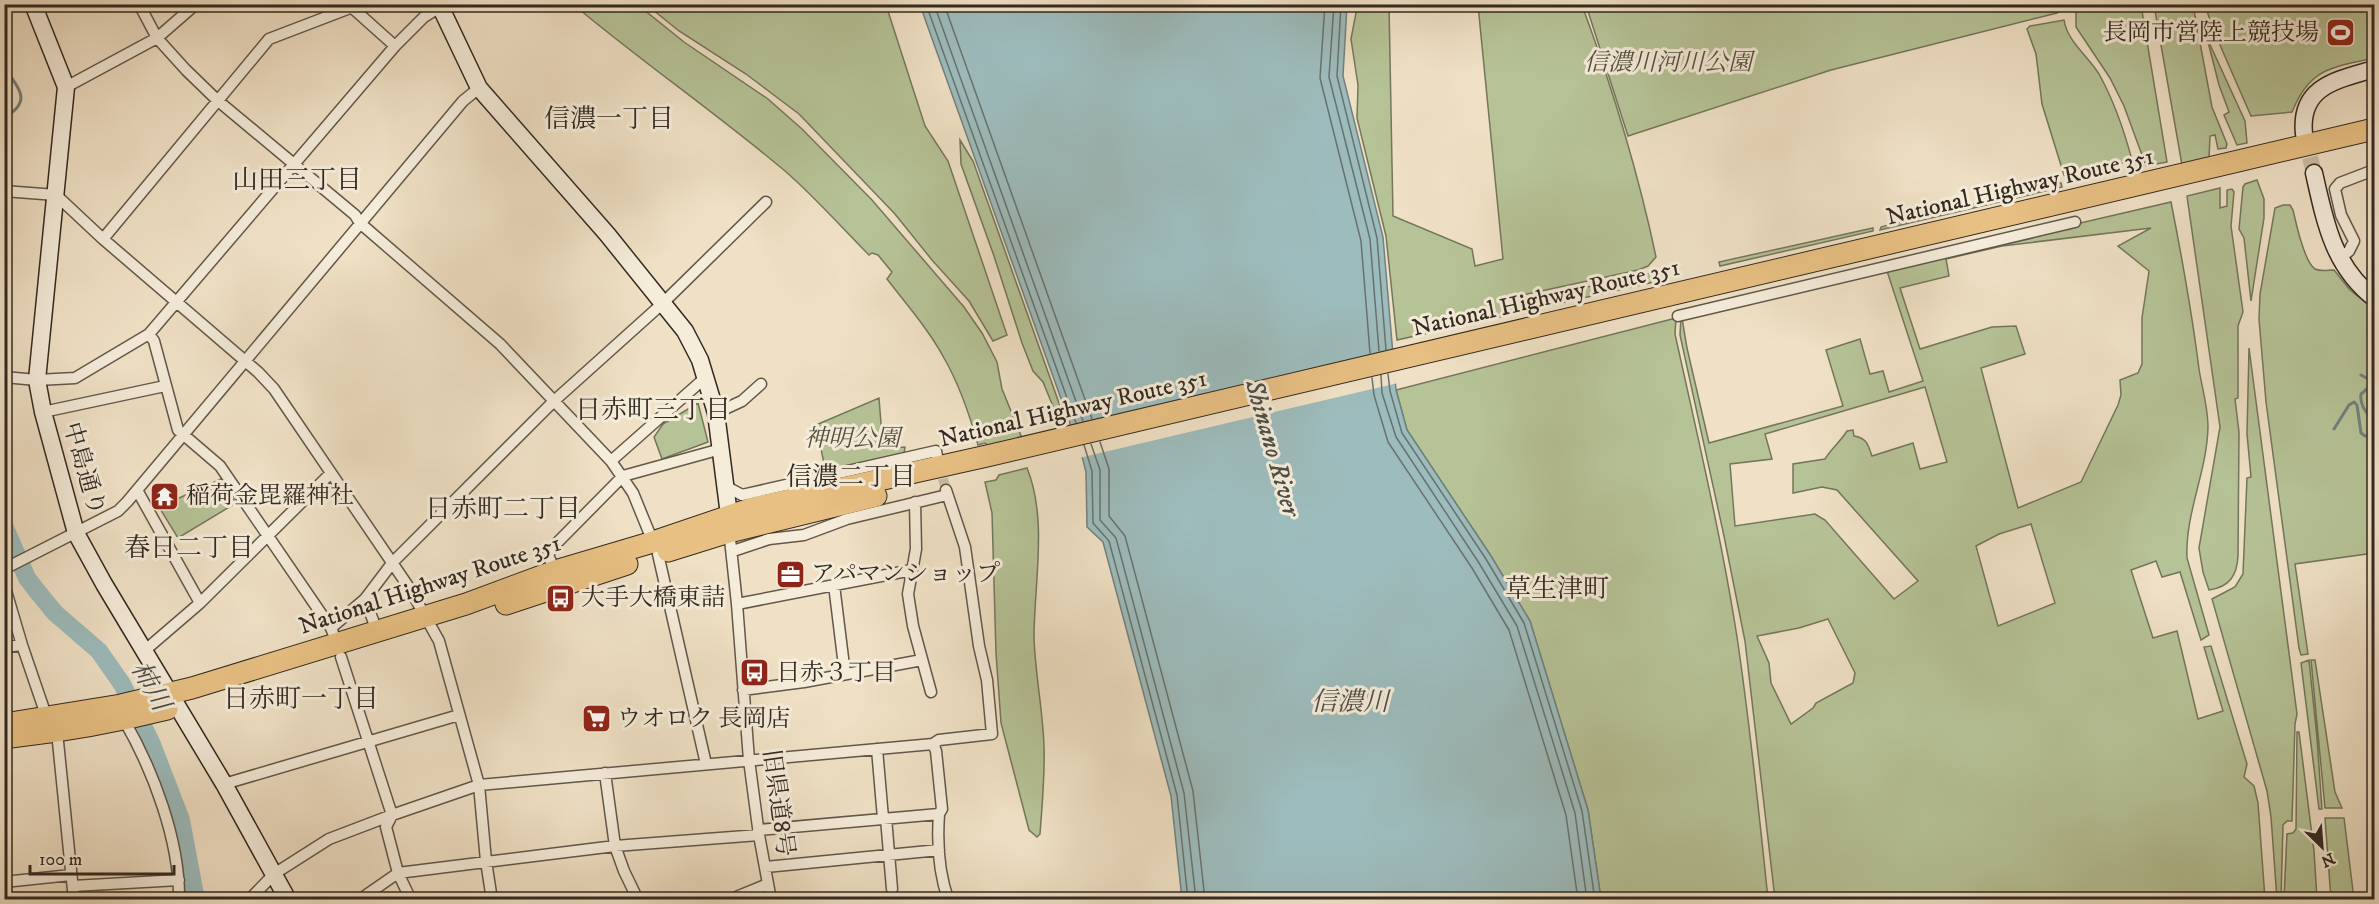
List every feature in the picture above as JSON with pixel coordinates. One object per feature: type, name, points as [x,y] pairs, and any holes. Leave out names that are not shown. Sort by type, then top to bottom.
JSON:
[{"type":"highway","name":"National Highway Route 351","points":[[4,738],[52,725],[124,715],[336,643],[377,631],[429,621],[466,604],[555,571],[730,533],[988,462],[2220,172],[2374,129]]},
{"type":"highway","name":"National Highway Route 351","points":[[2220,172],[2374,143]]},
{"type":"highway","name":"National Highway Route 351","points":[[336,643],[429,621],[656,548]]},
{"type":"highway","name":"National Highway Route 351","points":[[4,724],[52,725]]},
{"type":"street","name":"中島通り","points":[[33,4],[66,87],[38,380],[43,412],[76,533],[143,652],[224,784],[288,900]]},
{"type":"street","points":[[139,4],[157,38],[218,100],[355,215],[360,223],[500,344],[623,476],[633,493],[656,548],[706,764]]},
{"type":"street","points":[[66,87],[157,38],[196,4]]},
{"type":"street","points":[[103,239],[269,39],[349,6],[395,46]]},
{"type":"street","points":[[4,377],[38,380],[75,378],[149,334],[395,46],[424,17],[440,6],[479,88],[607,234],[686,331],[706,377],[716,413],[727,487],[730,533],[769,539],[804,535],[847,519],[947,492],[965,547],[979,646],[987,680],[992,734],[939,740],[933,744],[479,785],[329,839],[274,874],[249,900]]},
{"type":"street","points":[[2304,134],[2306,105],[2317,91],[2337,80],[2374,69]]},
{"type":"street","points":[[7,569],[118,510],[183,436],[463,101],[479,88]]},
{"type":"street","points":[[2340,258],[2349,251],[2354,241],[2341,215],[2335,189],[2340,183],[2374,170]]},
{"type":"street","points":[[2314,173],[2327,226],[2345,269],[2374,298]]},
{"type":"street","points":[[4,191],[56,195],[103,239],[267,379],[274,389],[393,562],[439,640],[479,785],[492,900]]},
{"type":"street","points":[[336,643],[393,562],[554,401],[663,303],[766,202]]},
{"type":"street","points":[[1678,316],[2075,222]]},
{"type":"street","points":[[149,334],[154,341],[178,430],[220,466],[268,535],[336,643],[392,815],[386,827],[398,873],[411,900]]},
{"type":"street","points":[[610,460],[706,377]]},
{"type":"street","points":[[716,413],[742,401],[761,384]]},
{"type":"street","points":[[43,412],[165,386]]},
{"type":"street","points":[[555,571],[548,555],[552,548],[623,476],[721,449]]},
{"type":"street","points":[[727,487],[742,495],[936,451],[937,456]]},
{"type":"street","points":[[143,652],[200,603],[331,472]]},
{"type":"street","points":[[137,490],[200,603]]},
{"type":"street","points":[[915,502],[916,549],[908,594],[913,626],[931,692]]},
{"type":"street","name":"旧県道8号","points":[[730,533],[749,760],[771,900]]},
{"type":"street","points":[[737,604],[912,570]]},
{"type":"street","points":[[4,584],[22,645],[52,725],[74,900]]},
{"type":"street","points":[[834,585],[845,674]]},
{"type":"street","points":[[365,599],[377,631]]},
{"type":"street","points":[[4,647],[22,645]]},
{"type":"street","points":[[743,690],[804,682],[922,660]]},
{"type":"street","points":[[124,715],[143,756],[173,846],[179,880],[179,900]]},
{"type":"street","points":[[224,784],[459,715]]},
{"type":"street","points":[[933,744],[936,751],[942,809],[939,814],[939,849],[943,886],[948,899]]},
{"type":"street","points":[[877,749],[892,889]]},
{"type":"street","points":[[605,773],[615,846],[638,900]]},
{"type":"street","points":[[359,900],[398,873],[615,846],[939,814]]},
{"type":"street","points":[[766,867],[939,849]]},
{"type":"street","points":[[4,882],[179,880]]},
{"type":"street","points":[[729,900],[768,884]]},
{"type":"green space","name":"信濃川河川公園","points":[[1586,4],[2068,5],[2057,13],[1831,70],[1628,136]]},
{"type":"green space","points":[[574,5],[638,5],[684,42],[768,99],[802,129],[872,200],[964,307],[982,333],[997,362],[1002,389],[1022,438],[989,446],[985,443],[978,445],[964,400],[949,368],[925,328],[887,279],[892,272],[878,255],[872,253],[869,255],[785,171]]},
{"type":"green space","points":[[647,5],[886,5],[925,126],[948,161],[1007,335],[993,341],[969,301],[895,214],[799,114],[746,74],[679,31]]},
{"type":"green space","points":[[1356,5],[1389,5],[1393,216],[1472,249],[1475,266],[1503,259],[1478,5],[1582,5],[1624,130],[1656,257],[1648,266],[1638,270],[1505,299],[1506,305],[1655,272],[1663,280],[1397,340],[1386,236],[1357,118],[1358,85],[1351,39]]},
{"type":"green space","points":[[2079,5],[2141,5],[2167,162],[2146,166],[2124,106],[2110,78],[2076,27],[2076,13]]},
{"type":"green space","points":[[2154,5],[2193,5],[2212,107],[2227,144],[2226,148],[2218,149],[2215,135],[2210,136],[2209,159],[2182,165]]},
{"type":"green space","points":[[2205,5],[2374,5],[2374,58],[2324,72],[2306,86],[2292,112],[2251,116]]},
{"type":"green space","points":[[2064,20],[2069,35],[2104,84],[2118,116],[2132,160],[2068,178],[2064,175],[2042,104],[2036,54],[2027,29],[2030,26]]},
{"type":"green space","points":[[2207,38],[2245,121],[2247,143],[2237,145],[2224,115],[2229,112],[2219,85]]},
{"type":"green space","points":[[960,140],[973,161],[1065,420],[1059,421],[1043,382],[1033,371],[1022,343],[961,164]]},
{"type":"green space","points":[[2257,180],[2264,199],[2264,218],[2251,301],[2244,238],[2239,229],[2243,187]]},
{"type":"green space","points":[[2061,183],[2062,187],[1880,230],[1881,227],[1888,225]]},
{"type":"green space","points":[[2220,188],[2220,208],[2227,206],[2227,190],[2232,189],[2234,192],[2231,226],[2243,312],[2238,326],[2238,398],[2235,399],[2239,432],[2238,556],[2236,569],[2231,579],[2222,586],[2209,590],[2199,548],[2220,427],[2187,196]]},
{"type":"green space","points":[[2171,202],[2208,420],[2207,444],[2189,525],[2187,558],[2209,635],[2201,640],[2180,572],[2162,577],[2156,561],[2131,570],[2153,638],[2177,631],[2198,719],[2223,711],[2204,647],[2211,646],[2247,764],[2244,777],[2254,786],[2258,803],[2265,899],[1775,899],[1745,641],[1680,335],[1681,316]],"holes":[[[2151,228],[2118,246],[2149,271],[2142,318],[2142,364],[2138,373],[2120,380],[2121,395],[2118,405],[2081,482],[2018,508],[1981,368],[2025,354],[2016,326],[1992,327],[1920,349],[1900,288],[1949,276],[1946,259],[2002,246]],[[1887,271],[1923,381],[1889,392],[1883,371],[1870,374],[1860,339],[1826,350],[1843,406],[1709,443],[1682,318]],[[1925,387],[1947,462],[1920,469],[1913,443],[1872,456],[1866,443],[1862,438],[1854,436],[1853,430],[1847,431],[1825,459],[1793,464],[1793,493],[1822,487],[1837,490],[1918,581],[1894,599],[1825,520],[1815,514],[1735,526],[1730,464],[1772,459],[1765,434]],[[2031,524],[2055,603],[1998,626],[1976,546],[1999,534]],[[1828,619],[1855,673],[1853,683],[1816,703],[1813,708],[1791,724],[1771,683],[1769,663],[1757,636],[1799,628]]]},
{"type":"green space","points":[[2290,205],[2293,210],[2301,242],[2311,265],[2315,269],[2334,270],[2350,290],[2374,309],[2374,553],[2295,564],[2308,654],[2301,655],[2266,402],[2259,319],[2260,294],[2275,208]]},
{"type":"green space","points":[[1873,228],[1873,231],[1720,266],[1719,262]]},
{"type":"green space","points":[[1676,318],[1675,334],[1731,599],[1750,735],[1768,899],[1601,899],[1588,810],[1530,621],[1491,556],[1407,430],[1396,390]]},
{"type":"green space","points":[[2249,348],[2297,714],[2292,821],[2287,821],[2283,825],[2281,899],[2277,899],[2267,791],[2212,599],[2235,587],[2243,574],[2247,478],[2251,477],[2247,434]]},
{"type":"green space","name":"神明公園","points":[[879,398],[883,449],[905,447],[904,454],[826,473],[816,425]]},
{"type":"green space","points":[[698,403],[708,442],[662,459],[654,437],[663,424]]},
{"type":"green space","points":[[1027,468],[1037,508],[1038,530],[1034,637],[1044,758],[1040,834],[1037,837],[1029,830],[1001,723],[996,653],[992,513],[985,482],[996,480],[999,475]]},
{"type":"green space","points":[[221,479],[236,503],[178,538],[159,507]]},
{"type":"green space","points":[[2309,660],[2322,809],[2319,809],[2301,663]]},
{"type":"green space","points":[[2311,660],[2315,660],[2335,792],[2342,808],[2325,808]]},
{"type":"green space","points":[[2297,732],[2299,732],[2314,851],[2317,899],[2284,899],[2287,834],[2293,833],[2296,829]]},
{"type":"green space","points":[[2325,818],[2344,818],[2354,899],[2331,899]]},
{"type":"water","name":"信濃川","points":[[920,5],[1347,5],[1343,76],[1383,237],[1396,390],[1407,430],[1491,556],[1530,621],[1588,810],[1601,899],[1182,899],[1171,796],[1103,542],[1087,527],[1086,472],[1083,460]]},
{"type":"pier","points":[[1395,349],[1398,383],[1079,458],[1067,426]]},
{"type":"waterway","points":[[4,67],[18,88],[21,100],[13,112],[4,118]]},
{"type":"waterway","points":[[2361,375],[2370,380],[2369,387],[2361,394],[2361,402],[2364,410],[2374,422]]},
{"type":"waterway","points":[[2334,429],[2349,405],[2354,402],[2357,405],[2361,433],[2365,436],[2374,436]]},
{"type":"waterway","name":"柿川","points":[[4,526],[27,578],[55,613],[99,651],[122,684],[151,742],[181,820],[196,900]]},
{"type":"tunnel","points":[[2304,134],[2314,173]]},
{"type":"tunnel","points":[[939,464],[946,490]]},
{"type":"place","name":"長岡市営陸上競技場","points":[[2340,33]]},
{"type":"place","name":"稲荷金毘羅神社","points":[[165,496]]},
{"type":"place","name":"アパマンショップ","points":[[790,574]]},
{"type":"place","name":"大手大橋東詰","points":[[560,598]]},
{"type":"place","name":"日赤３丁目","points":[[755,673]]},
{"type":"place","name":"ウオロク 長岡店","points":[[596,719]]},
{"type":"district","name":"信濃一丁目","points":[[609,119]]},
{"type":"district","name":"山田三丁目","points":[[297,180]]},
{"type":"district","name":"日赤町三丁目","points":[[653,410]]},
{"type":"district","name":"信濃二丁目","points":[[851,477]]},
{"type":"district","name":"日赤町二丁目","points":[[503,509]]},
{"type":"district","name":"春日二丁目","points":[[189,548]]},
{"type":"district","name":"草生津町","points":[[1557,589]]},
{"type":"district","name":"日赤町一丁目","points":[[301,699]]},
{"type":"water label","name":"Shinano River","points":[[1272,448]]}]
